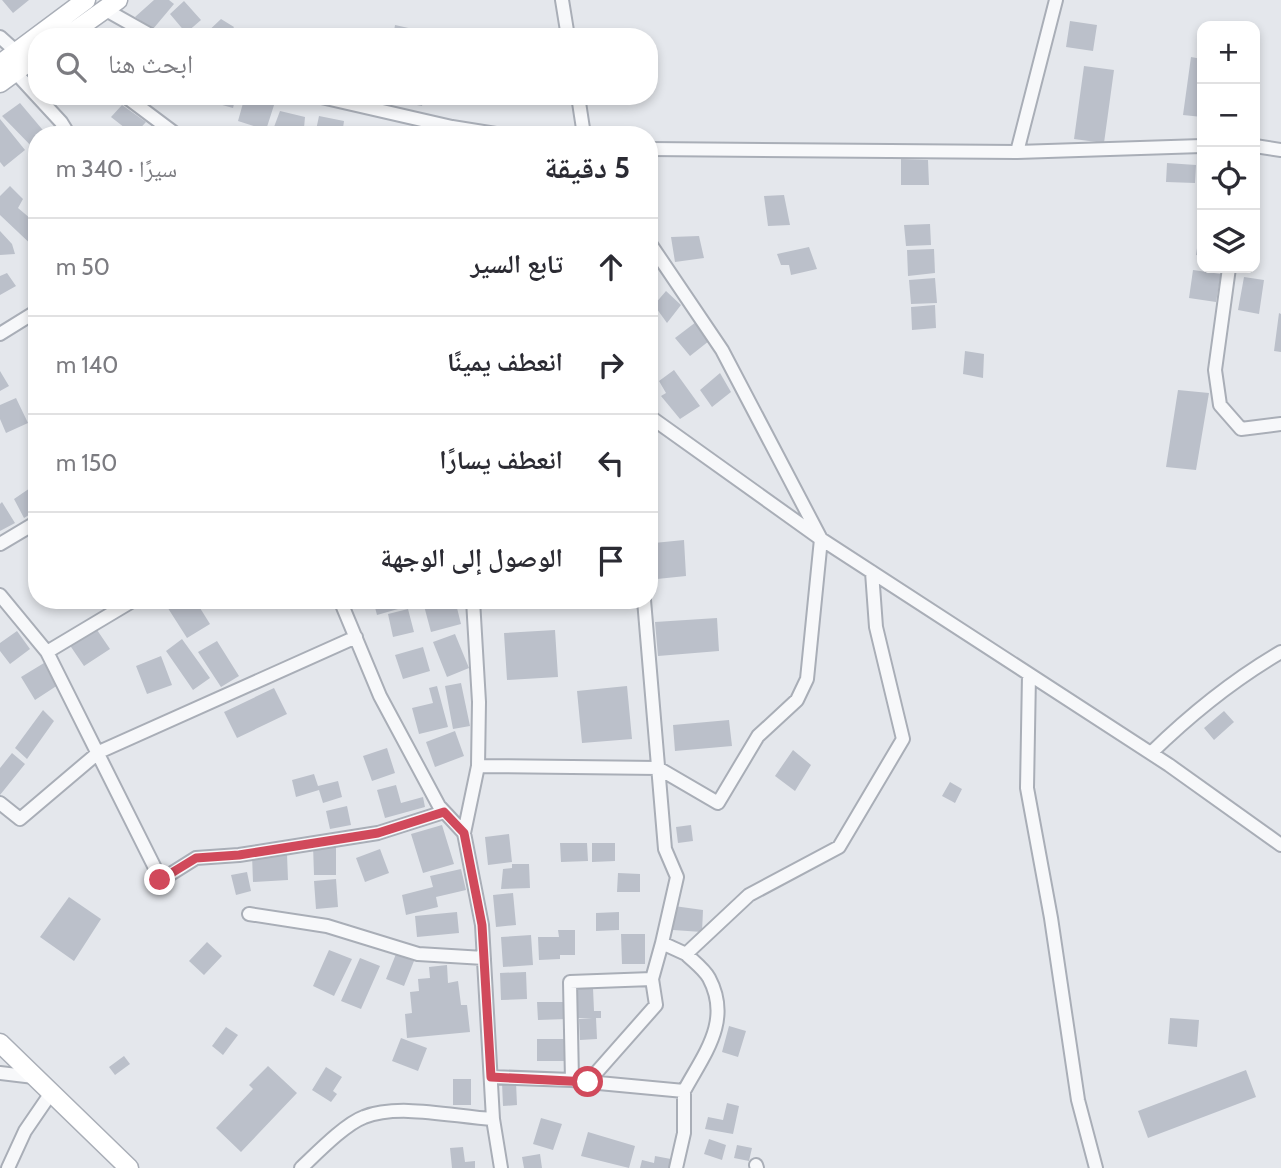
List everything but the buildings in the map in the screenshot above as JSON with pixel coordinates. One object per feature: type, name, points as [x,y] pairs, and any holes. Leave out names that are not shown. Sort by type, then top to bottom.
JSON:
[{"type":"street","points":[[55,28],[86,0]]},
{"type":"street","points":[[562,0],[567,28]]},
{"type":"street","points":[[1017,152],[1056,0]]},
{"type":"street","points":[[79,28],[112,5],[142,28]]},
{"type":"street","points":[[0,37],[19,61],[28,78]]},
{"type":"street","points":[[0,83],[19,61]]},
{"type":"street","points":[[45,105],[63,126]]},
{"type":"street","points":[[137,105],[165,126]]},
{"type":"street","points":[[352,105],[433,126]]},
{"type":"street","points":[[579,105],[583,126]]},
{"type":"street","points":[[658,149],[1017,152],[1197,146]]},
{"type":"street","points":[[1260,147],[1281,150]]},
{"type":"street","points":[[478,766],[658,768],[718,803],[758,736],[797,700],[807,679],[821,539],[722,350],[658,255]]},
{"type":"street","points":[[1228,273],[1215,370],[1220,405],[1241,429],[1281,424]]},
{"type":"street","points":[[0,334],[28,317]]},
{"type":"street","points":[[658,422],[821,539],[1151,753],[1281,845]]},
{"type":"street","points":[[0,544],[28,527]]},
{"type":"street","points":[[686,954],[749,895],[839,847],[903,738],[876,627],[872,572]]},
{"type":"street","points":[[0,595],[47,652],[99,752],[160,880],[196,858],[239,855],[378,833],[444,812]]},
{"type":"street","points":[[47,652],[119,609]]},
{"type":"street","points":[[344,609],[380,696],[439,806],[464,833]]},
{"type":"street","points":[[474,609],[479,702],[478,766],[464,833],[482,925],[493,1119],[501,1168]]},
{"type":"street","points":[[588,1082],[656,1004],[652,979],[677,877],[665,849],[645,609]]},
{"type":"street","points":[[0,803],[19,819],[99,752],[356,637]]},
{"type":"street","points":[[1151,753],[1242,675],[1281,652]]},
{"type":"street","points":[[1030,675],[1027,788],[1051,918],[1078,1100],[1096,1168]]},
{"type":"street","points":[[249,914],[327,926],[418,954],[484,958]]},
{"type":"street","points":[[662,943],[686,954],[708,977],[719,1005],[716,1032],[684,1091],[684,1133],[676,1168]]},
{"type":"street","points":[[572,1080],[570,982],[652,979]]},
{"type":"street","points":[[0,1042],[129,1168]]},
{"type":"street","points":[[0,1073],[35,1077]]},
{"type":"street","points":[[491,1077],[572,1080],[684,1091]]},
{"type":"street","points":[[8,1168],[25,1131],[51,1093]]},
{"type":"street","points":[[301,1168],[362,1117],[394,1110],[493,1119]]},
{"type":"route","points":[[160,880],[196,858],[239,855],[378,833],[444,812],[464,833],[482,925],[491,1077],[588,1082]]}]
